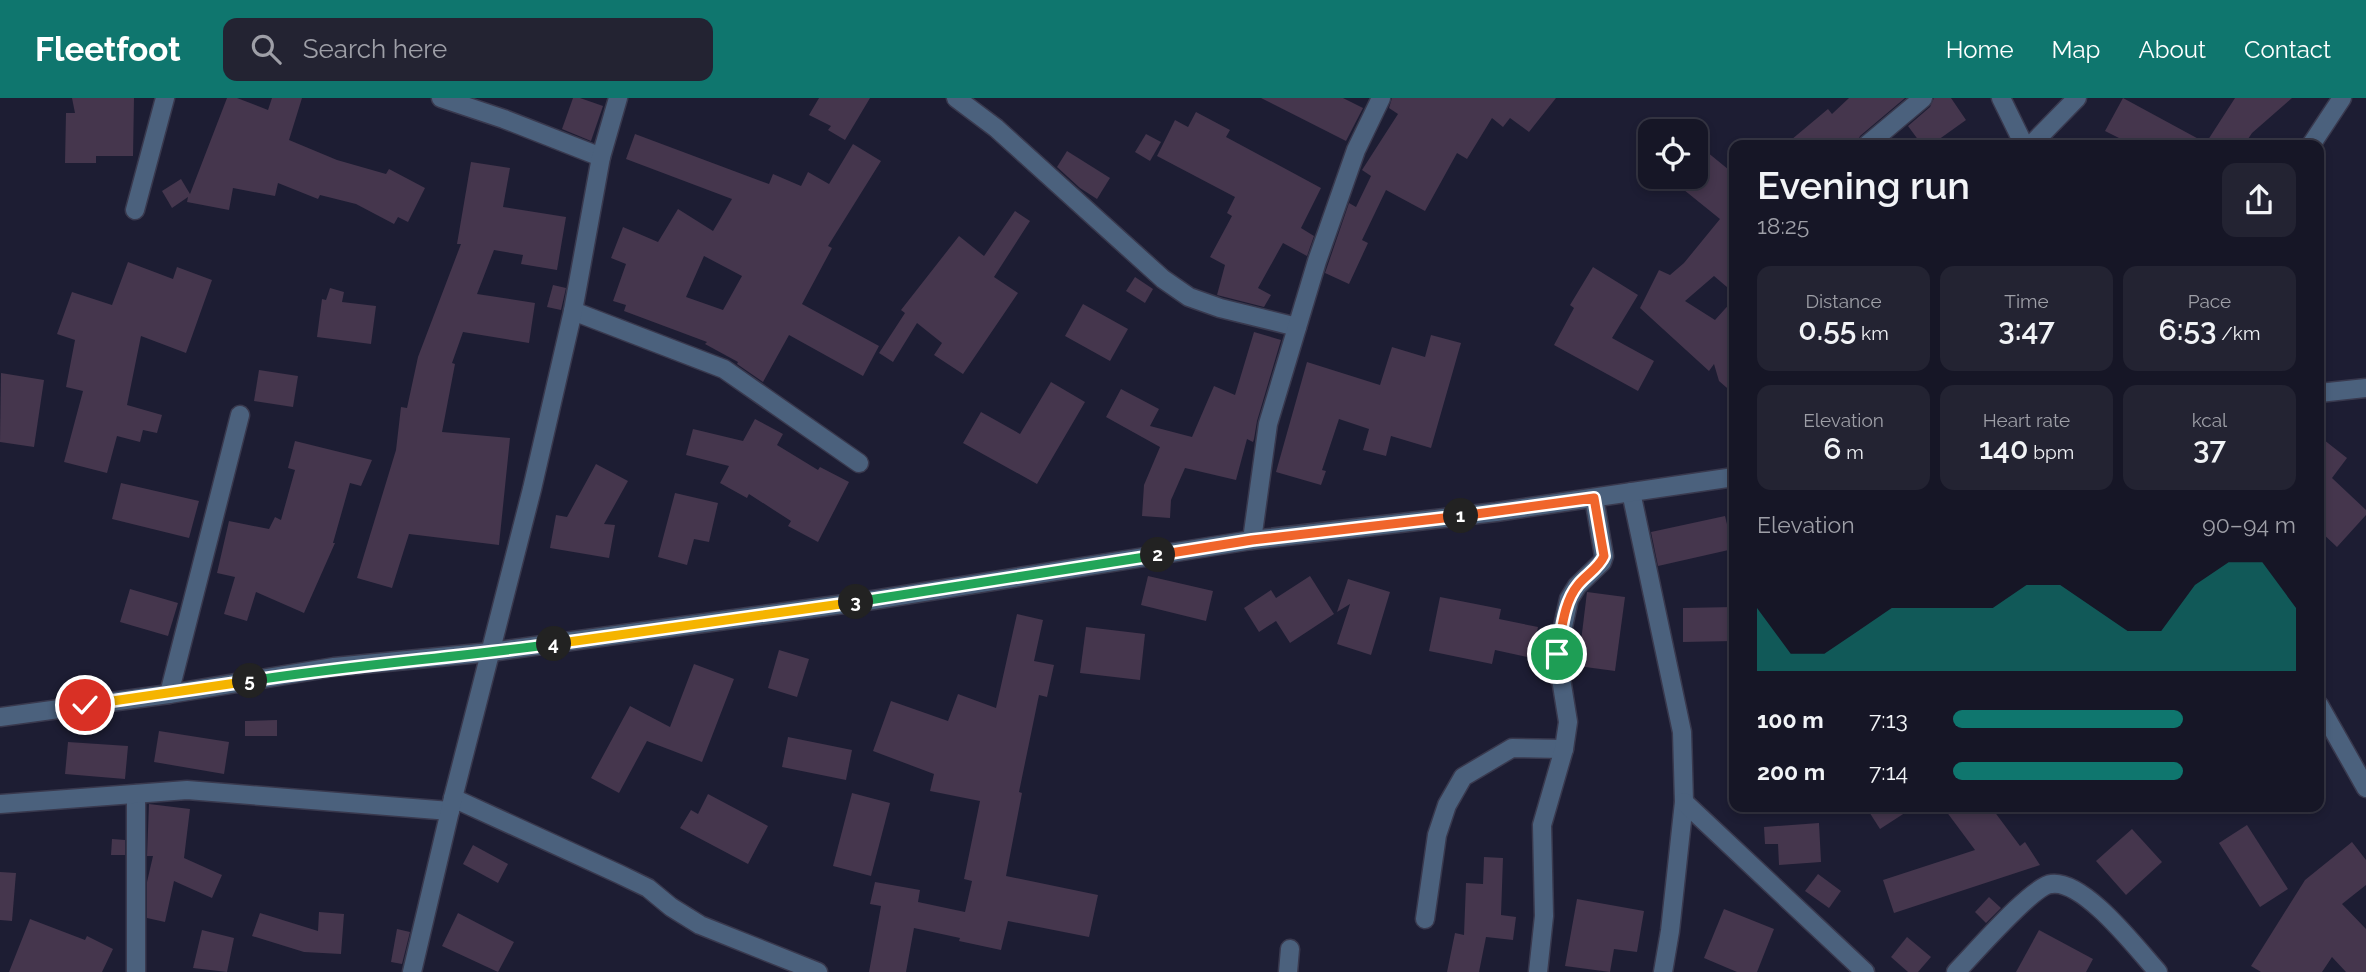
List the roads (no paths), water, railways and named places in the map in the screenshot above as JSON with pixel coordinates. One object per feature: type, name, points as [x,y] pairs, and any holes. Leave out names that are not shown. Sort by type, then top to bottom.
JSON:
[{"type":"street","points":[[135,210],[165,98]]},
{"type":"street","points":[[441,98],[601,157]]},
{"type":"street","points":[[412,972],[451,805],[532,489],[573,311],[601,157],[618,98]]},
{"type":"street","points":[[956,98],[996,128],[1163,279],[1189,297],[1220,308],[1297,327]]},
{"type":"street","points":[[1252,540],[1268,424],[1317,261],[1356,150],[1381,98]]},
{"type":"street","points":[[1873,140],[1923,98]]},
{"type":"street","points":[[2001,98],[2022,140]]},
{"type":"street","points":[[2036,140],[2077,98]]},
{"type":"street","points":[[2314,140],[2342,98]]},
{"type":"street","points":[[573,311],[724,369],[859,463]]},
{"type":"street","points":[[2324,392],[2366,388]]},
{"type":"street","points":[[169,694],[240,415]]},
{"type":"street","points":[[0,717],[169,694],[334,667],[491,652],[873,600],[1252,540],[1496,512],[1729,478]]},
{"type":"street","points":[[1631,492],[1682,732],[1684,802],[1663,972]]},
{"type":"street","points":[[1538,972],[1544,916],[1542,825],[1564,749],[1568,722],[1557,654],[1569,599],[1604,556],[1594,498]]},
{"type":"street","points":[[2324,714],[2366,788]]},
{"type":"street","points":[[1425,919],[1437,835],[1447,805],[1463,777],[1512,748],[1564,749]]},
{"type":"street","points":[[0,804],[187,790],[451,805],[629,878],[648,888],[671,907],[700,925],[818,972]]},
{"type":"street","points":[[136,794],[136,972]]},
{"type":"street","points":[[1684,802],[1865,972]]},
{"type":"street","points":[[1956,972],[2034,892],[2052,883],[2076,889],[2098,906],[2158,972]]},
{"type":"street","points":[[1288,972],[1290,949]]}]
